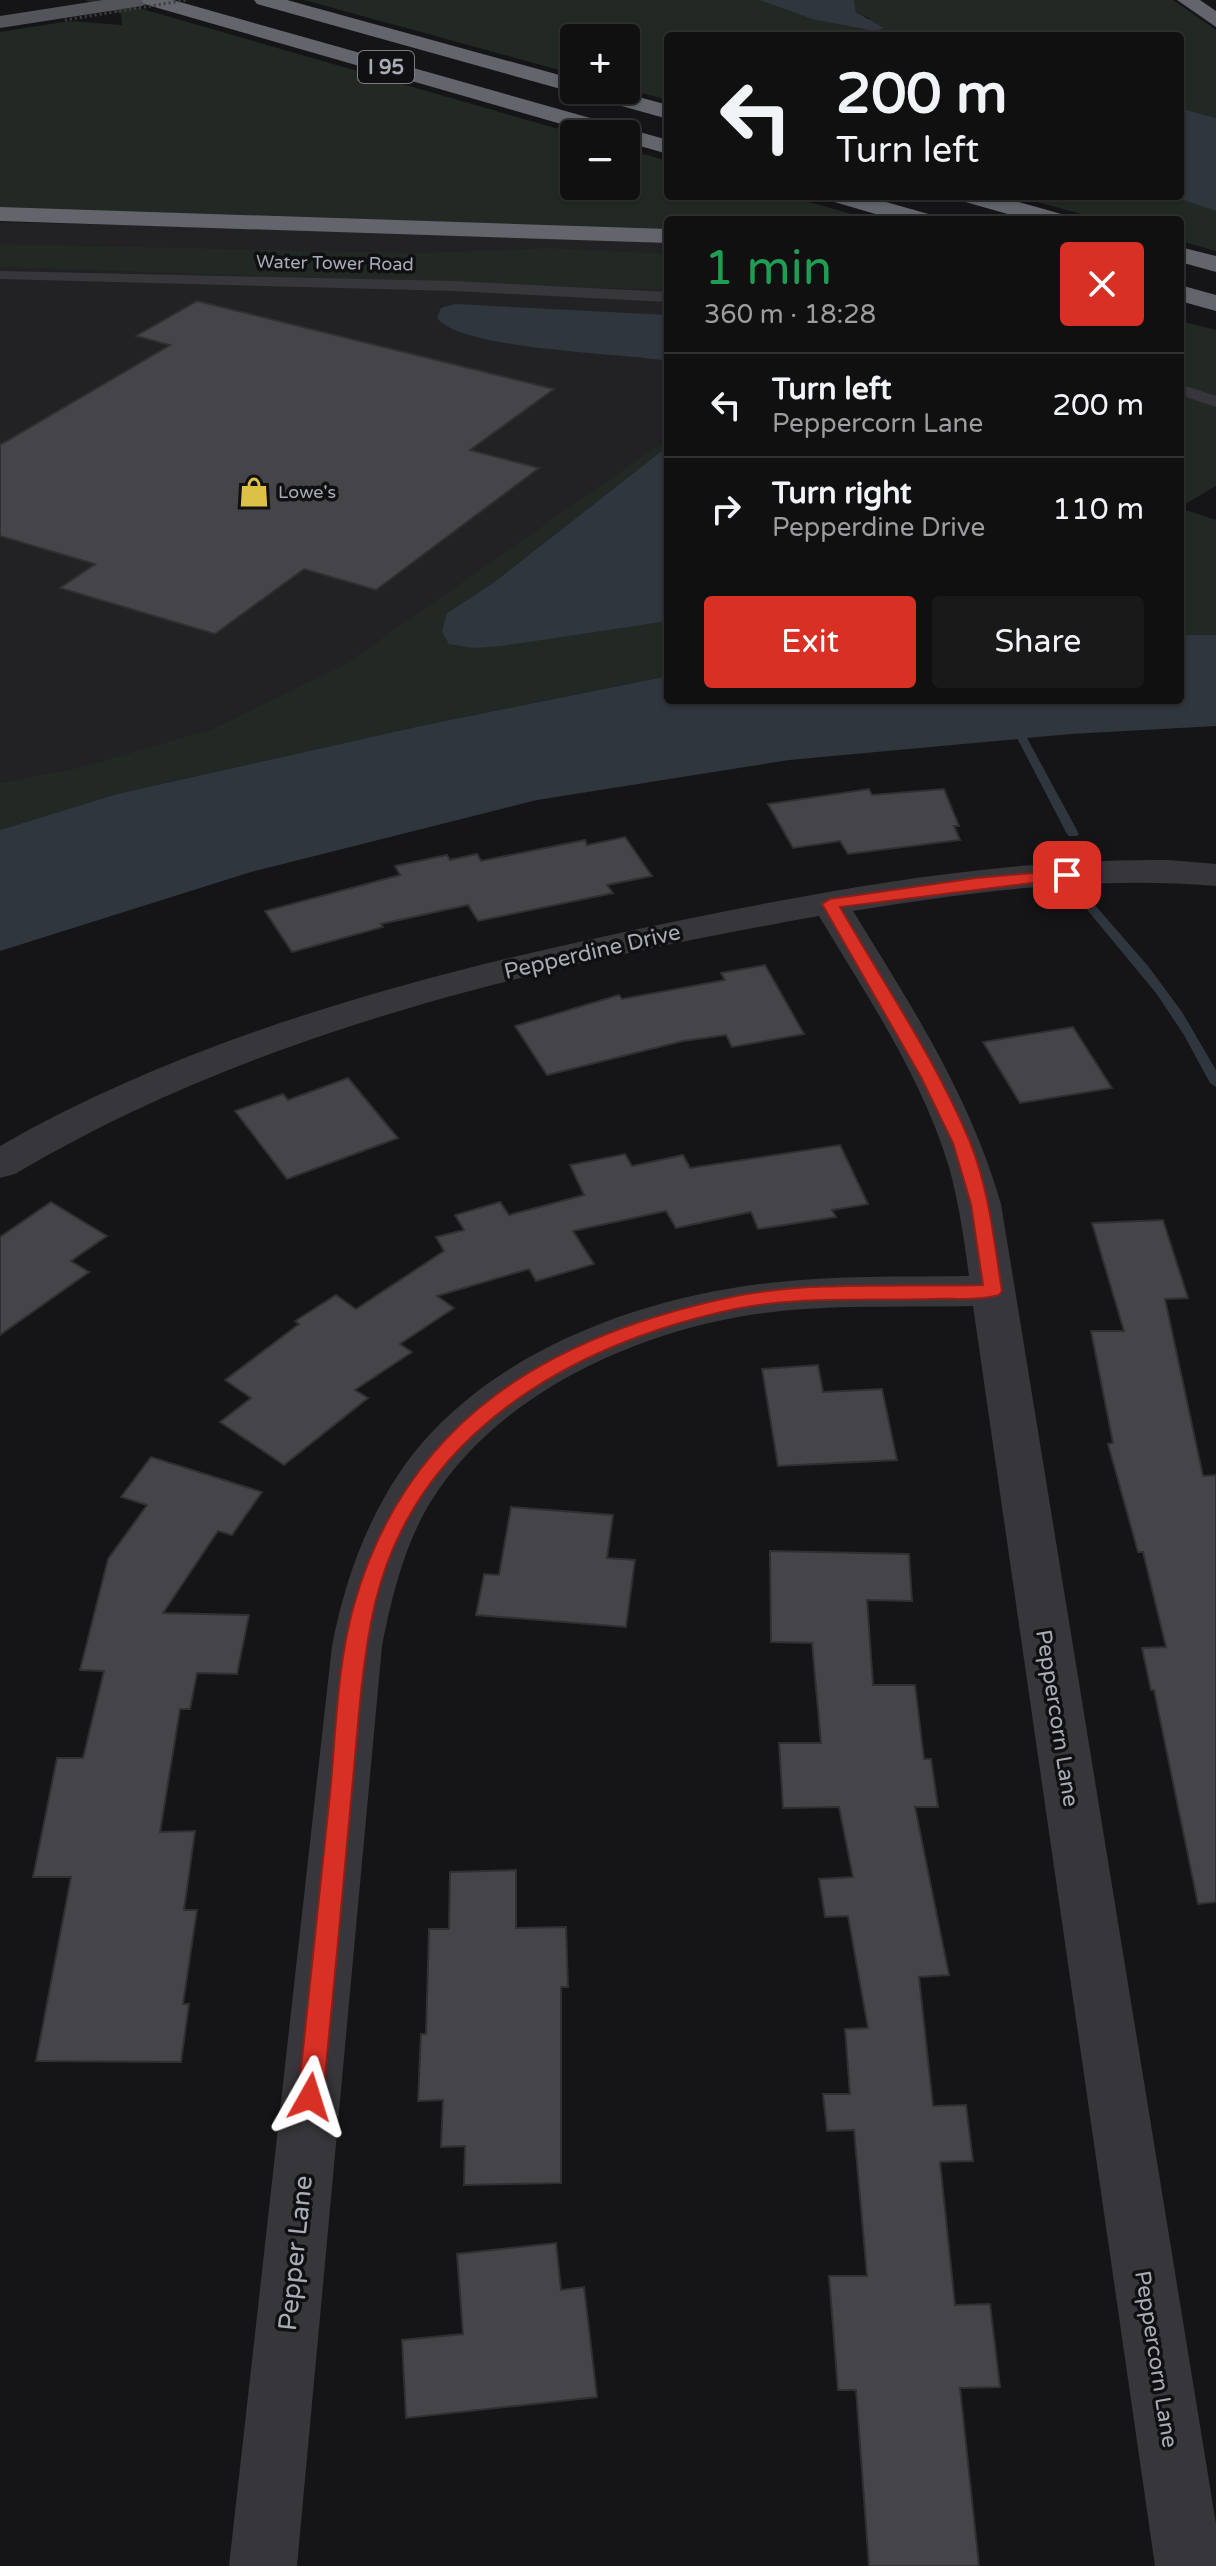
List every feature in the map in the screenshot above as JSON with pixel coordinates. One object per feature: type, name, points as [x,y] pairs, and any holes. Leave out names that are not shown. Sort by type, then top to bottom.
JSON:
[{"type":"highway","name":"I 95","points":[[151,0],[571,120]]},
{"type":"highway","name":"I 95","points":[[264,0],[560,82]]},
{"type":"highway","points":[[1187,0],[1216,21]]},
{"type":"highway","points":[[639,104],[664,111]]},
{"type":"highway","name":"I 95","points":[[640,139],[664,146]]},
{"type":"highway","points":[[853,200],[909,216]]},
{"type":"highway","points":[[984,200],[1042,216]]},
{"type":"highway","points":[[0,214],[664,236]]},
{"type":"highway","points":[[1184,255],[1216,264]]},
{"type":"highway","points":[[1184,294],[1216,303]]},
{"type":"highway","points":[[1184,316],[1216,324]]},
{"type":"main road","points":[[8,4],[41,8],[142,0]]},
{"type":"main road","points":[[0,22],[41,8]]},
{"type":"street","name":"Pepperdine Drive","points":[[0,1164],[64,1126],[141,1089],[313,1026],[554,959],[700,926],[976,883],[1150,870],[1216,875]]},
{"type":"street","name":"Peppercorn Lane","points":[[830,904],[930,1077],[962,1143],[980,1204],[1189,2566]]},
{"type":"street","name":"Pepper Lane","points":[[263,2566],[355,1661],[373,1572],[404,1507],[440,1454],[492,1407],[551,1367],[619,1334],[694,1312],[753,1300],[838,1294],[993,1291]]},
{"type":"lane","name":"Water Tower Road","points":[[0,275],[454,286],[664,297]]},
{"type":"lane","points":[[1184,390],[1216,402]]},
{"type":"path","points":[[65,20],[187,0]]},
{"type":"shaded area","points":[[85,0],[111,0],[560,129],[560,200],[640,200],[640,153],[664,160],[664,200],[803,200],[858,216],[664,216],[664,233],[0,208],[0,32],[70,21],[122,25],[121,14]]},
{"type":"shaded area","points":[[304,0],[759,0],[812,19],[871,19],[856,12],[854,0],[1173,0],[1216,30],[1216,118],[1184,109],[1184,32],[664,32],[664,99],[640,93],[640,24],[560,24],[560,70]]},
{"type":"shaded area","points":[[759,0],[854,0],[856,12],[884,28],[875,31],[812,19]]},
{"type":"shaded area","points":[[1184,109],[1216,118],[1216,211],[1183,200]]},
{"type":"shaded area","points":[[1030,200],[1183,200],[1216,211],[1216,251],[1184,242],[1184,216],[1088,216]]},
{"type":"shaded area","points":[[0,222],[408,232],[664,243],[664,441],[345,666],[117,794],[0,830]]},
{"type":"shaded area","points":[[0,244],[421,253],[550,248],[664,254],[664,290],[0,267]]},
{"type":"shaded area","points":[[455,304],[664,315],[664,360],[544,348],[475,337],[450,328],[437,317],[441,308]]},
{"type":"shaded area","points":[[1184,322],[1216,330],[1216,486],[1184,505]]},
{"type":"shaded area","points":[[664,441],[664,449],[493,583],[447,613],[474,648],[664,622],[664,677],[420,726],[117,794],[0,830],[0,783],[83,767],[212,729],[344,665]]},
{"type":"shaded area","points":[[664,449],[664,622],[501,646],[474,648],[449,644],[442,632],[447,613],[493,583]]},
{"type":"shaded area","points":[[1184,509],[1216,520],[1216,635],[1184,635]]},
{"type":"shaded area","points":[[1184,635],[1216,635],[1216,726],[1071,734],[789,760],[537,800],[251,872],[0,951],[0,830],[117,794],[420,726],[664,677],[664,704],[1184,704]]},
{"type":"building","name":"Lowe's","points":[[197,301],[554,389],[470,450],[539,468],[376,590],[304,569],[215,634],[60,588],[95,564],[0,536],[0,445],[170,345],[136,336]]},
{"type":"building","points":[[869,789],[872,795],[944,789],[959,826],[954,826],[960,840],[848,854],[840,841],[793,848],[768,804]]},
{"type":"building","points":[[625,837],[652,876],[607,885],[613,893],[478,921],[468,905],[381,924],[383,927],[292,952],[265,911],[400,875],[395,866],[447,855],[450,860],[477,854],[481,861],[585,840],[587,845]]},
{"type":"building","points":[[765,965],[804,1034],[732,1047],[726,1035],[683,1041],[547,1075],[515,1026],[619,995],[622,999],[725,980],[721,973]]},
{"type":"building","points":[[1073,1027],[1112,1088],[1020,1103],[983,1042]]},
{"type":"building","points":[[348,1078],[398,1138],[287,1179],[235,1111],[283,1094],[288,1100]]},
{"type":"building","points":[[840,1145],[868,1204],[832,1210],[836,1217],[758,1229],[751,1212],[676,1228],[666,1211],[573,1231],[594,1264],[536,1281],[529,1269],[437,1296],[454,1308],[400,1344],[412,1352],[355,1390],[368,1398],[284,1465],[220,1422],[251,1398],[225,1380],[299,1324],[295,1321],[336,1295],[356,1309],[444,1251],[436,1237],[464,1230],[455,1215],[500,1202],[509,1215],[584,1195],[570,1165],[625,1154],[632,1166],[683,1155],[690,1168]]},
{"type":"building","points":[[51,1202],[107,1236],[71,1261],[89,1272],[0,1335],[0,1237]]},
{"type":"building","points":[[1163,1220],[1188,1298],[1165,1299],[1203,1476],[1216,1475],[1216,1902],[1198,1904],[1154,1690],[1151,1690],[1142,1648],[1166,1647],[1143,1552],[1138,1552],[1108,1444],[1113,1443],[1091,1331],[1124,1331],[1092,1223]]},
{"type":"building","points":[[818,1365],[823,1392],[882,1389],[897,1460],[778,1466],[762,1369]]},
{"type":"building","points":[[151,1457],[262,1492],[232,1535],[218,1531],[163,1613],[249,1615],[237,1674],[197,1673],[190,1709],[180,1709],[160,1832],[195,1831],[184,1910],[197,1910],[183,2004],[189,2004],[181,2062],[36,2061],[71,1877],[33,1877],[57,1758],[83,1758],[104,1671],[80,1670],[108,1559],[147,1505],[121,1497]]},
{"type":"building","points":[[511,1507],[613,1515],[607,1558],[635,1560],[626,1627],[476,1615],[484,1574],[499,1575]]},
{"type":"building","points":[[770,1551],[909,1554],[912,1601],[867,1600],[873,1685],[915,1685],[924,1759],[931,1759],[938,1807],[915,1807],[949,1975],[919,1977],[933,2106],[966,2105],[973,2161],[940,2162],[955,2305],[990,2304],[1000,2387],[960,2388],[979,2566],[869,2566],[856,2390],[838,2390],[829,2276],[867,2276],[854,2130],[827,2131],[823,2094],[850,2094],[845,2029],[868,2028],[848,1916],[825,1917],[819,1879],[853,1877],[839,1807],[783,1808],[779,1743],[821,1743],[812,1643],[771,1642]]},
{"type":"building","points":[[516,1870],[516,1928],[566,1927],[568,1987],[561,1987],[561,2183],[464,2185],[465,2146],[441,2147],[443,2100],[418,2101],[421,2034],[426,2034],[429,1929],[449,1929],[450,1872]]},
{"type":"building","points":[[556,2243],[561,2290],[584,2287],[597,2397],[406,2418],[402,2340],[463,2334],[457,2254]]},
{"type":"waterway","points":[[1022,738],[1073,834]]},
{"type":"waterway","points":[[1090,906],[1176,1012],[1216,1083]]},
{"type":"place","name":"Lowe's","points":[[254,492]]},
{"type":"route","points":[[310,2097],[357,1646],[373,1572],[419,1481],[440,1454],[492,1407],[551,1367],[619,1334],[738,1302],[838,1294],[993,1291],[980,1204],[962,1143],[930,1077],[830,904],[976,883],[1067,875]]}]
